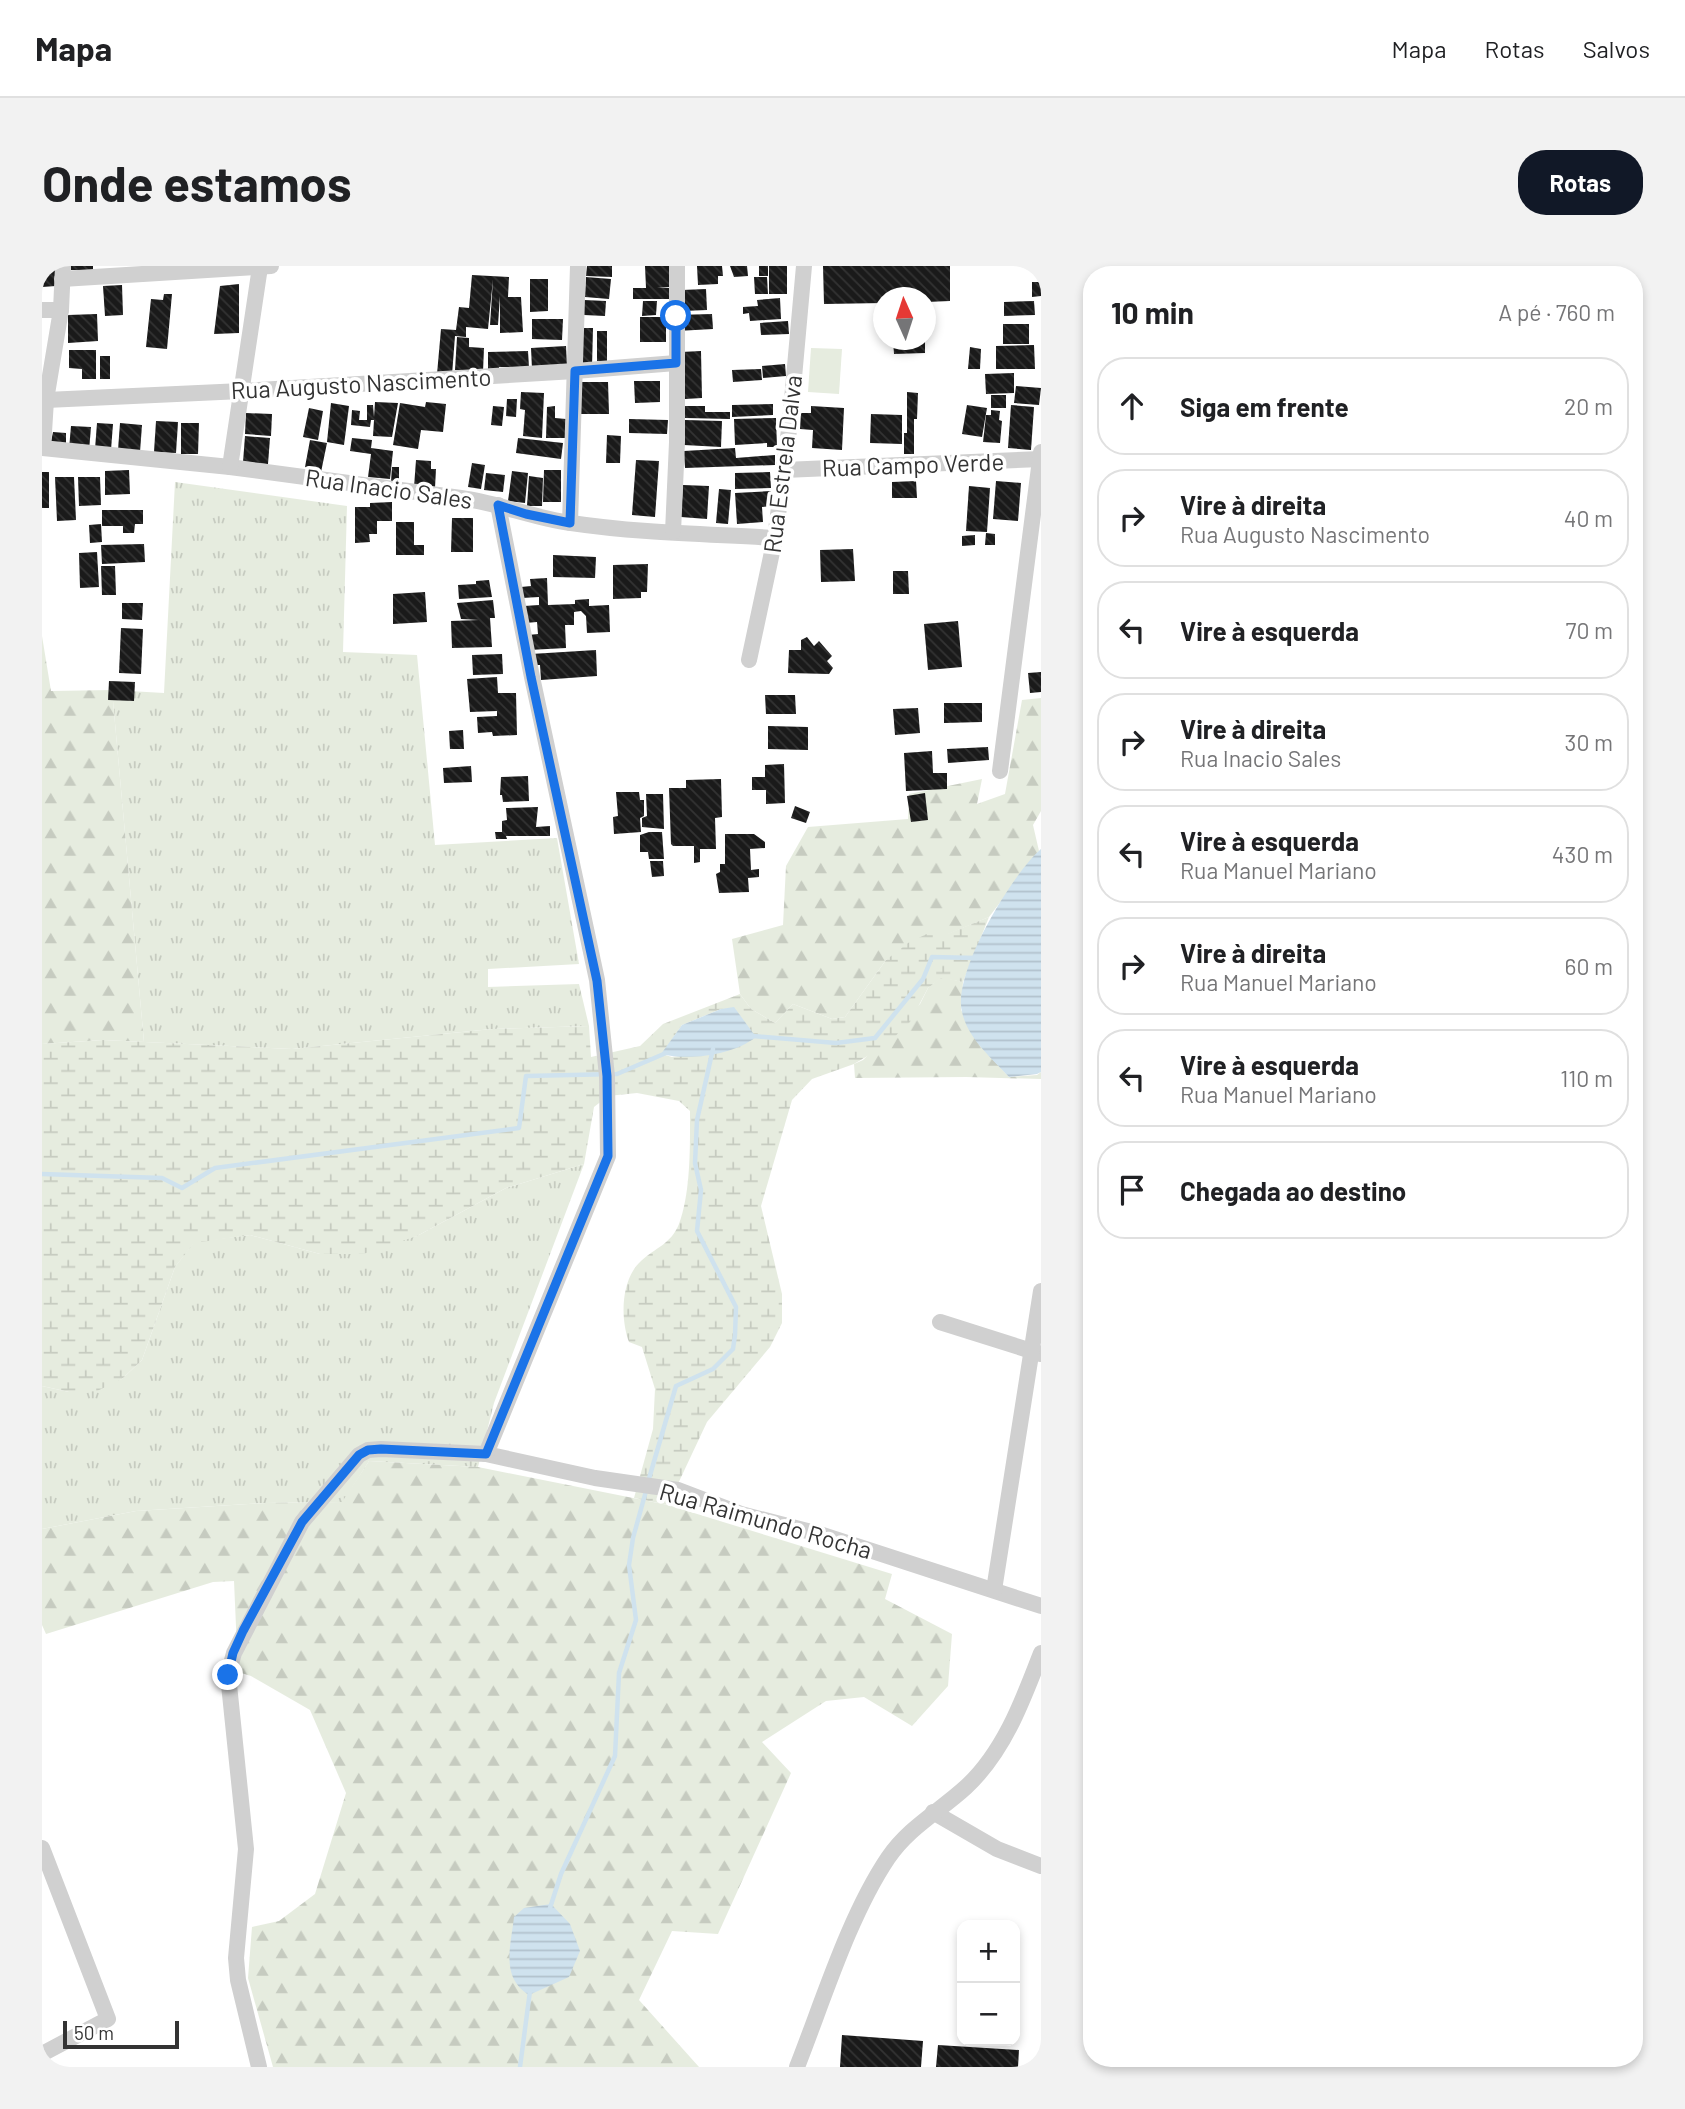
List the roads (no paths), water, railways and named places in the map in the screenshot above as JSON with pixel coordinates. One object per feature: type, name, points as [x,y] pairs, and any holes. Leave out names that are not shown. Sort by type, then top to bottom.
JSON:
[{"type":"street","points":[[42,448],[46,400],[61,310],[62,272],[271,266]]},
{"type":"street","points":[[570,523],[579,266]]},
{"type":"street","points":[[673,532],[677,442],[677,266]]},
{"type":"street","name":"Rua Estrela Dalva","points":[[749,660],[775,538],[804,266]]},
{"type":"street","points":[[230,467],[260,267]]},
{"type":"street","points":[[42,310],[61,310]]},
{"type":"street","name":"Rua Augusto Nascimento","points":[[46,400],[242,391],[676,363]]},
{"type":"street","name":"Rua Inacio Sales","points":[[42,448],[230,467],[498,505],[570,523],[775,538]]},
{"type":"street","points":[[1000,771],[1041,452]]},
{"type":"street","name":"Rua Campo Verde","points":[[784,470],[1041,459]]},
{"type":"street","points":[[486,1454],[608,1156],[607,1076],[597,981],[531,677],[498,505]]},
{"type":"street","points":[[993,1590],[1037,1353],[1041,1291]]},
{"type":"street","points":[[940,1322],[1037,1353]]},
{"type":"street","name":"Rua Raimundo Rocha","points":[[259,2067],[238,1980],[236,1958],[246,1849],[228,1675],[233,1653],[302,1522],[359,1455],[368,1450],[381,1449],[486,1454],[595,1478],[678,1490],[741,1514],[823,1535],[1041,1606]]},
{"type":"street","points":[[797,2067],[868,1890],[907,1833],[965,1788],[987,1766],[1016,1713],[1041,1653]]},
{"type":"street","points":[[933,1812],[997,1849],[1041,1866]]},
{"type":"street","points":[[42,1849],[108,2019],[42,2054]]},
{"type":"water","points":[[1041,849],[1041,1072],[1009,1077],[969,1031],[962,1012],[961,995],[966,974],[987,925],[1015,880]]},
{"type":"water","points":[[734,1007],[756,1037],[747,1043],[711,1055],[685,1057],[661,1054],[682,1025],[721,1009]]},
{"type":"water","points":[[551,1904],[570,1924],[580,1951],[569,1977],[529,1995],[514,1979],[509,1960],[514,1917],[524,1908]]},
{"type":"waterway","points":[[753,1036],[836,1043],[875,1038],[923,979],[932,957],[977,958]]},
{"type":"waterway","points":[[648,1482],[676,1386],[713,1369],[733,1349],[736,1307],[697,1231],[701,1190],[695,1163],[697,1120],[713,1049]]},
{"type":"waterway","points":[[42,1174],[162,1178],[182,1188],[215,1168],[519,1128],[526,1076],[617,1074],[666,1053]]},
{"type":"waterway","points":[[550,1908],[561,1874],[615,1756],[619,1673],[636,1620],[629,1565],[633,1538],[646,1491]]},
{"type":"waterway","points":[[520,2067],[530,1991]]}]
